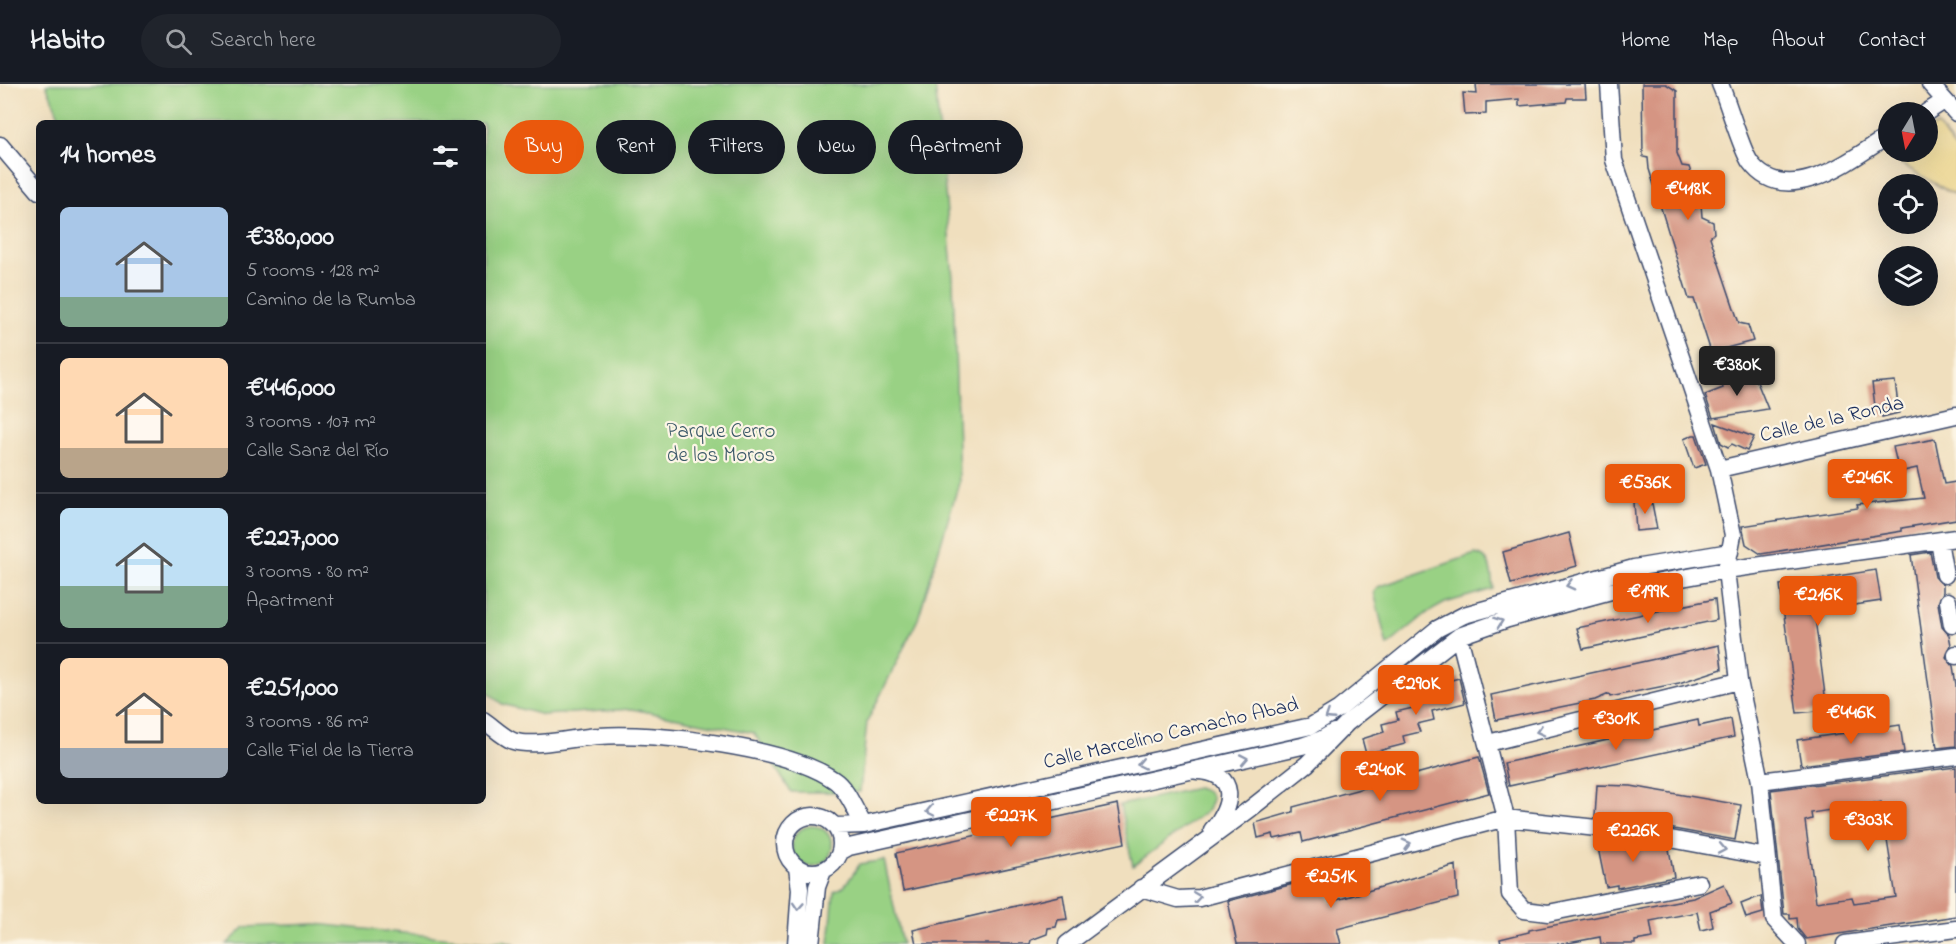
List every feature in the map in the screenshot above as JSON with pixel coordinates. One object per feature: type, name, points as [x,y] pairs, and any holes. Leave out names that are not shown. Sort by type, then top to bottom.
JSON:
[{"type":"street","points":[[1609,84],[1614,160],[1719,470],[1733,535],[1726,570],[1739,681],[1760,781],[1774,919],[1797,944]]},
{"type":"street","points":[[1720,84],[1750,161],[1772,181],[1805,182],[1843,165],[1878,142]]},
{"type":"street","points":[[1930,84],[1950,107]]},
{"type":"street","points":[[0,145],[36,187]]},
{"type":"street","name":"Calle de la Ronda","points":[[1719,470],[1956,415]]},
{"type":"street","points":[[1067,944],[1307,764],[1347,723],[1459,636],[1508,619],[1611,591],[1726,570],[1956,538]]},
{"type":"street","points":[[1939,541],[1944,575]]},
{"type":"street","name":"Calle Marcelino Camacho Abad","points":[[835,826],[864,825],[1311,726],[1339,709],[1437,628],[1464,615],[1634,568],[1730,552]]},
{"type":"street","points":[[1948,601],[1952,625]]},
{"type":"street","points":[[1459,636],[1506,818],[1510,894],[1524,910],[1548,913],[1699,883]]},
{"type":"street","points":[[1488,743],[1739,681]]},
{"type":"street","points":[[486,722],[513,741],[535,742],[601,735],[673,737],[738,748],[808,766],[836,781],[864,825]]},
{"type":"street","name":"Calle Marcelino Camacho Abad","points":[[840,852],[849,847],[1302,746],[1322,739],[1347,723]]},
{"type":"street","points":[[1760,781],[1956,756]]},
{"type":"street","points":[[1184,771],[1209,771],[1217,775],[1225,783],[1229,794],[1230,803],[1223,818],[1197,846]]},
{"type":"street","points":[[811,944],[817,887],[823,871],[836,860],[840,852],[840,835],[835,826],[818,816],[808,816],[791,825],[786,834],[785,853],[797,868],[806,872],[823,871]]},
{"type":"street","points":[[1140,888],[1178,899],[1199,898],[1506,818],[1633,832],[1767,857]]},
{"type":"street","points":[[796,944],[800,889],[797,868]]},
{"type":"street","points":[[1845,944],[1956,929]]},
{"type":"green space","name":"Parque Cerro de los Moros","points":[[46,84],[935,84],[938,120],[888,120],[888,174],[943,174],[953,278],[959,483],[918,619],[867,722],[860,792],[791,792],[754,733],[632,709],[543,715],[502,704],[486,691],[486,120],[61,120]]},
{"type":"green space","points":[[1475,554],[1488,562],[1493,589],[1445,603],[1427,613],[1387,646],[1374,592],[1378,587]]},
{"type":"green space","points":[[1197,788],[1209,792],[1212,799],[1208,810],[1133,866],[1120,805]]},
{"type":"green space","points":[[812,826],[826,832],[832,846],[826,860],[812,866],[798,860],[792,846],[798,832]]},
{"type":"green space","points":[[884,860],[902,944],[829,944],[834,892],[844,887],[860,864]]},
{"type":"green space","points":[[316,924],[490,942],[503,940],[516,944],[227,944],[245,927]]},
{"type":"sand","points":[[1938,126],[1956,150],[1956,196],[1938,186],[1938,174],[1918,174],[1898,162],[1938,162]]},
{"type":"building","points":[[1476,84],[1585,84],[1586,98],[1567,98],[1566,102],[1519,106],[1519,99],[1486,102],[1486,114],[1465,115],[1463,93],[1477,94]]},
{"type":"building","points":[[1642,84],[1666,84],[1677,91],[1677,153],[1682,166],[1689,167],[1701,204],[1702,217],[1713,222],[1714,233],[1710,237],[1739,323],[1748,325],[1753,341],[1711,352],[1694,299],[1689,299],[1649,169],[1648,158],[1643,157]]},
{"type":"building","points":[[1753,372],[1768,409],[1713,418],[1705,395],[1723,388],[1721,381]]},
{"type":"building","points":[[1895,381],[1899,413],[1882,417],[1879,405],[1875,406],[1872,383]]},
{"type":"building","points":[[1715,423],[1754,437],[1747,451],[1732,444],[1728,447],[1721,443]]},
{"type":"building","points":[[1696,435],[1706,464],[1694,468],[1684,439]]},
{"type":"building","points":[[1935,439],[1944,484],[1956,482],[1956,519],[1902,528],[1902,531],[1761,554],[1746,544],[1742,526],[1858,508],[1857,505],[1924,498],[1917,468],[1899,472],[1893,447]]},
{"type":"building","points":[[1651,498],[1657,529],[1636,531],[1634,502]]},
{"type":"building","points":[[1569,533],[1577,566],[1511,584],[1503,552]]},
{"type":"building","points":[[1930,552],[1935,577],[1943,585],[1943,592],[1938,603],[1942,627],[1949,635],[1951,645],[1946,657],[1953,666],[1956,685],[1956,746],[1937,748],[1911,555]]},
{"type":"building","points":[[1876,570],[1881,601],[1814,611],[1827,710],[1797,713],[1780,585]]},
{"type":"building","points":[[1715,599],[1717,620],[1583,649],[1577,628]]},
{"type":"building","points":[[1719,645],[1722,669],[1679,683],[1610,697],[1609,694],[1595,700],[1496,720],[1491,695]]},
{"type":"building","points":[[1459,678],[1465,703],[1432,711],[1434,720],[1417,724],[1420,732],[1403,736],[1405,744],[1366,754],[1362,739],[1384,732],[1382,724],[1398,720],[1396,712],[1413,708],[1411,700],[1428,695],[1426,687]]},
{"type":"building","points":[[1731,719],[1734,737],[1509,786],[1504,763],[1698,720],[1699,726]]},
{"type":"building","points":[[1900,725],[1904,752],[1801,765],[1797,740]]},
{"type":"building","points":[[1479,757],[1489,793],[1303,842],[1301,833],[1274,839],[1273,834],[1258,838],[1255,823],[1293,812],[1293,807]]},
{"type":"building","points":[[1956,767],[1956,916],[1806,939],[1798,929],[1797,918],[1790,919],[1790,914],[1784,914],[1771,790]],"holes":[[[1881,802],[1896,897],[1854,903],[1852,897],[1816,902],[1805,821],[1812,819],[1811,813]]]},
{"type":"building","points":[[1597,785],[1631,786],[1741,805],[1735,840],[1595,817]]},
{"type":"building","points":[[1118,804],[1125,843],[903,891],[896,853]]},
{"type":"building","points":[[1596,838],[1669,849],[1674,877],[1617,888],[1617,885],[1606,887]]},
{"type":"building","points":[[1456,865],[1458,898],[1337,929],[1341,944],[1237,944],[1228,901],[1324,876],[1330,902]]},
{"type":"building","points":[[1724,884],[1732,903],[1710,911],[1713,927],[1701,930],[1697,912],[1650,921],[1653,938],[1635,941],[1635,944],[1601,944],[1600,937],[1563,944],[1501,944],[1500,939],[1529,932],[1529,930],[1693,898]]},
{"type":"building","points":[[1063,895],[1067,919],[1058,920],[1056,927],[1048,928],[1047,934],[1031,940],[1030,944],[916,944],[913,930]]},
{"type":"building","points":[[1761,896],[1763,913],[1746,918],[1741,904]]}]
